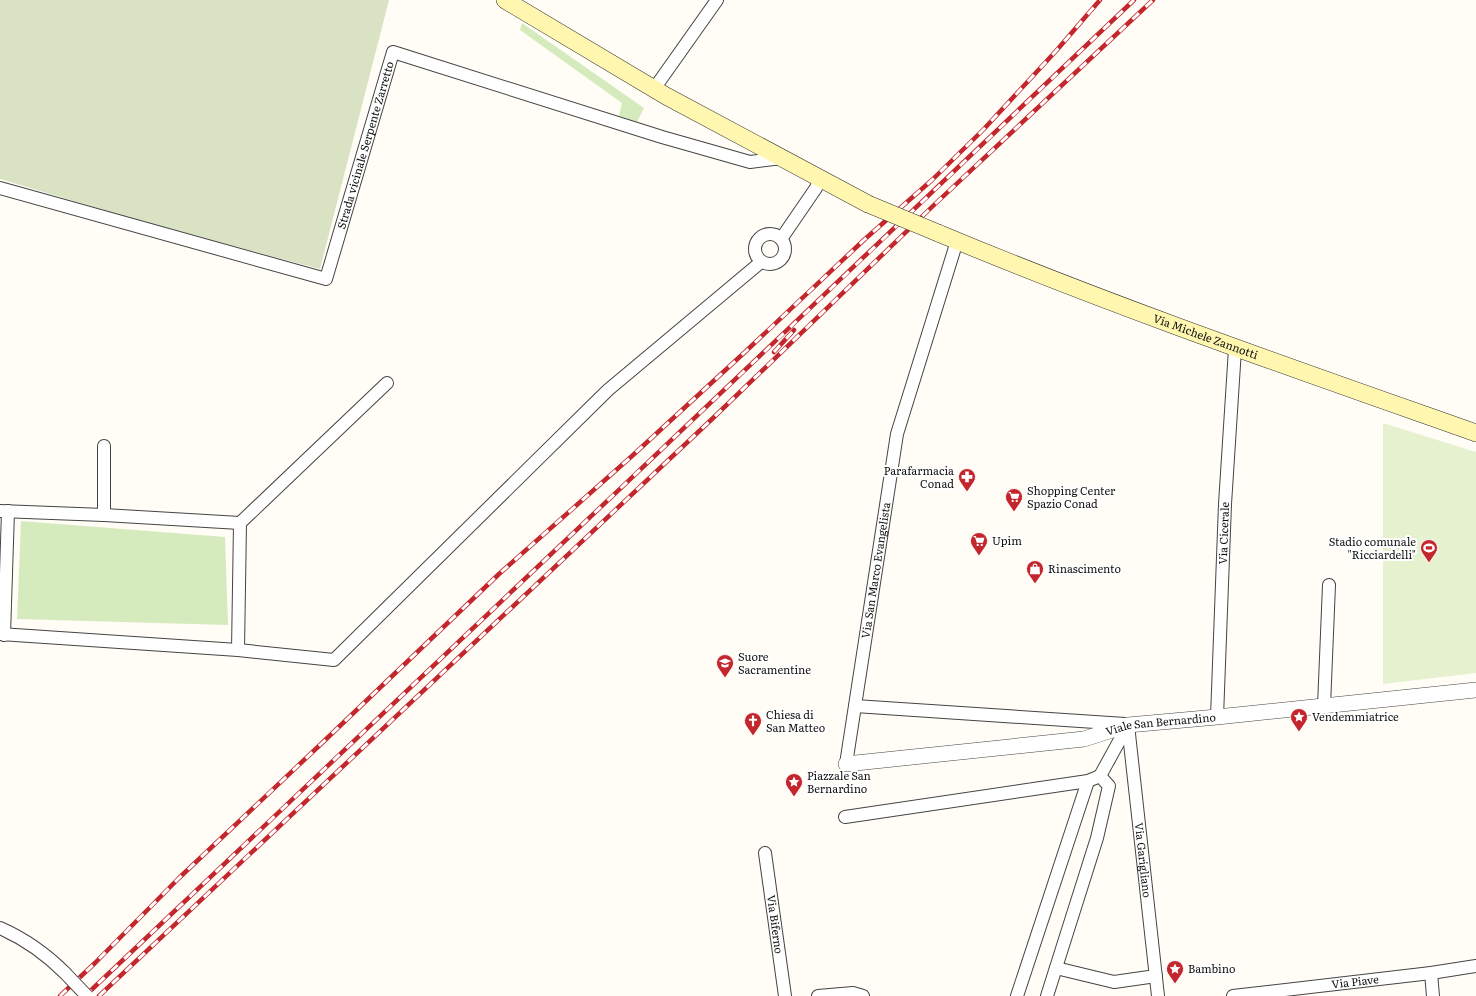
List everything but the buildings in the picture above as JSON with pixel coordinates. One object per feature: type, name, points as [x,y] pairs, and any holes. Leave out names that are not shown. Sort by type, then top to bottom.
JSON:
[{"type":"main road","name":"Via Michele Zannotti","points":[[505,0],[654,89],[868,204],[957,241],[1235,348],[1476,433]]},
{"type":"street","points":[[654,89],[717,0]]},
{"type":"street","name":"Strada vicinale Serpente Zarretto","points":[[0,188],[326,280],[393,52],[662,137],[750,162],[782,158]]},
{"type":"street","points":[[781,239],[816,188],[820,178]]},
{"type":"street","points":[[767,234],[777,235],[781,239],[785,248],[783,257],[776,264],[766,264],[761,262],[755,249],[758,239],[767,234]]},
{"type":"street","name":"Via San Marco Evangelista","points":[[846,764],[898,434],[957,241]]},
{"type":"street","points":[[240,523],[4,511],[2,635],[238,650],[334,660],[608,390],[761,262]]},
{"type":"street","name":"Via Cicerale","points":[[1217,717],[1224,504],[1235,348]]},
{"type":"street","points":[[238,650],[240,523],[387,383]]},
{"type":"street","points":[[104,446],[104,515]]},
{"type":"street","points":[[1324,706],[1329,585]]},
{"type":"street","name":"Viale San Bernardino","points":[[846,764],[1084,740],[1128,725],[1476,690]]},
{"type":"street","points":[[855,706],[1128,725],[1094,779],[1017,996]]},
{"type":"street","name":"Via Garigliano","points":[[1128,725],[1158,996]]},
{"type":"street","points":[[845,818],[1094,779],[1109,786],[1097,838],[1047,996]]},
{"type":"street","name":"Via Biferno","points":[[765,853],[785,996]]},
{"type":"street","points":[[0,928],[18,936],[52,960],[87,996]]},
{"type":"street","name":"Via Piave","points":[[1233,996],[1329,990],[1476,966]]},
{"type":"street","points":[[1056,968],[1114,982],[1156,976]]},
{"type":"street","points":[[1431,973],[1433,996]]},
{"type":"street","points":[[818,996],[853,993],[863,996]]},
{"type":"green space","points":[[0,0],[389,0],[320,269],[164,228],[0,179]]},
{"type":"green space","points":[[522,23],[644,108],[637,122],[619,116],[622,103],[520,30]]},
{"type":"green space","name":"Stadio comunale \"Ricciardelli\"","points":[[1383,423],[1476,452],[1476,673],[1383,684]]},
{"type":"green space","points":[[21,521],[225,537],[228,625],[17,619]]},
{"type":"railway","points":[[60,996],[95,963],[179,878],[499,574],[632,456],[865,239],[932,180],[983,130],[1056,51],[1100,0]]},
{"type":"railway","points":[[85,996],[1134,0]]},
{"type":"railway","points":[[99,996],[711,420],[935,204],[1153,0]]},
{"type":"railway","points":[[774,352],[794,330]]},
{"type":"place","name":"Parafarmacia Conad","points":[[967,492]]},
{"type":"place","name":"Shopping Center Spazio Conad","points":[[1014,512]]},
{"type":"place","name":"Upim","points":[[979,556]]},
{"type":"place","name":"Stadio comunale \"Ricciardelli\"","points":[[1429,563]]},
{"type":"place","name":"Rinascimento","points":[[1035,584]]},
{"type":"place","name":"Suore Sacramentine","points":[[725,678]]},
{"type":"place","name":"Vendemmiatrice","points":[[1299,732]]},
{"type":"place","name":"Chiesa di San Matteo","points":[[753,736]]},
{"type":"place","name":"Piazzale San Bernardino","points":[[794,797]]},
{"type":"place","name":"Bambino","points":[[1175,984]]}]
